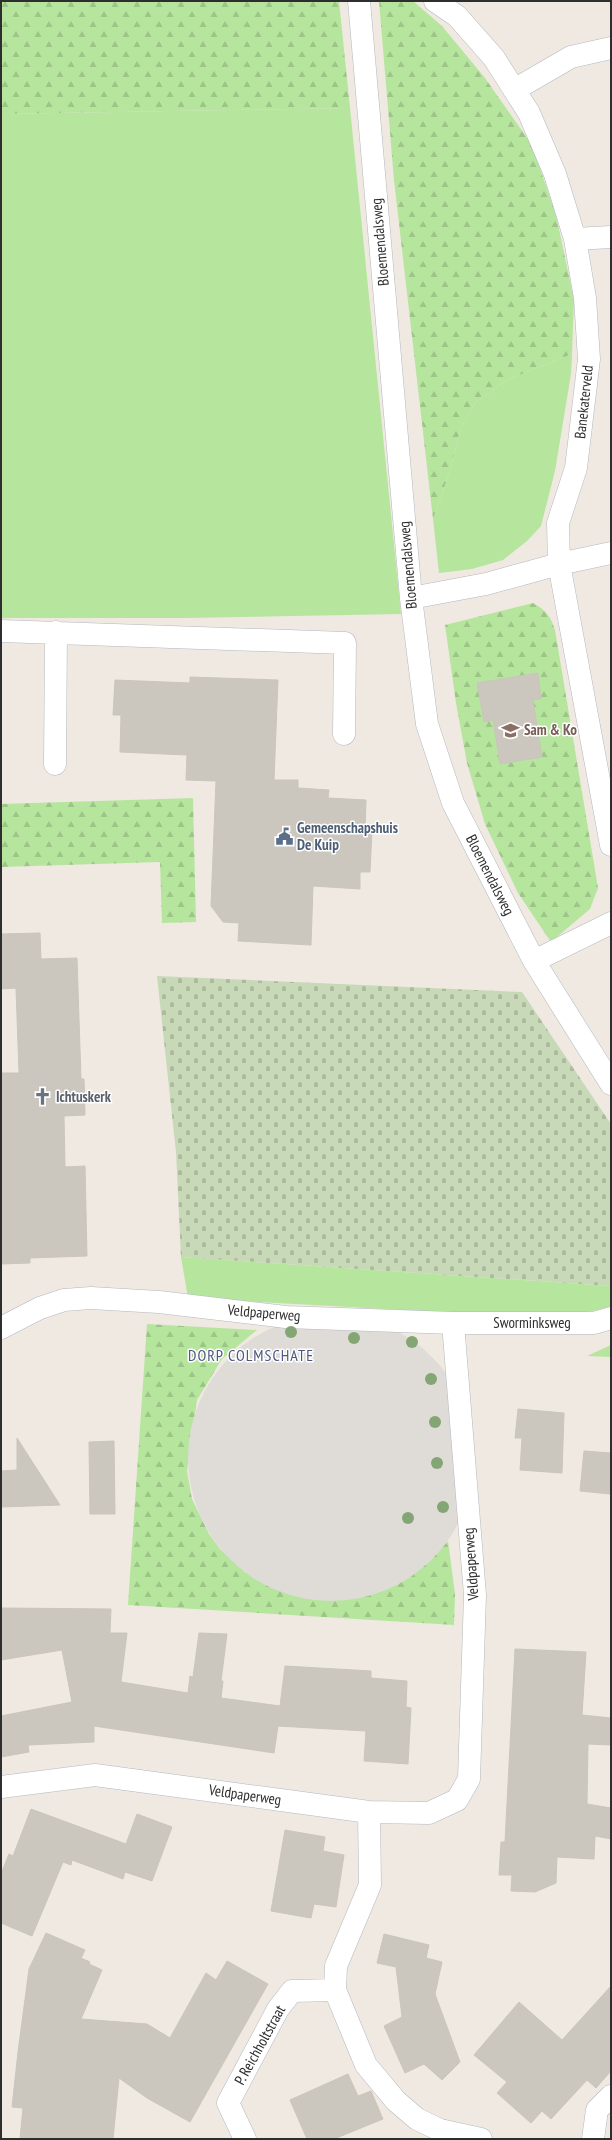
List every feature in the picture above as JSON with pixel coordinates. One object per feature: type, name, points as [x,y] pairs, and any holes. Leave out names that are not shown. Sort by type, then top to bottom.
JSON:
[{"type":"street","name":"Bloemendalsweg","points":[[359,1],[411,598],[427,724],[453,803],[534,961],[611,1084]]},
{"type":"street","name":"Banekaterveld","points":[[435,1],[457,16],[494,58],[529,113],[555,174],[575,239],[585,298],[589,359],[576,468],[558,523],[560,564],[611,845]]},
{"type":"street","points":[[514,90],[572,57],[611,48]]},
{"type":"street","points":[[575,239],[611,237]]},
{"type":"street","points":[[411,598],[486,584],[560,564],[611,553]]},
{"type":"street","points":[[1,630],[345,643],[344,734]]},
{"type":"street","points":[[55,764],[56,632]]},
{"type":"street","points":[[534,961],[611,923]]},
{"type":"street","name":"Veldpaperweg","points":[[1,1328],[40,1308],[64,1300],[91,1298],[159,1302],[286,1317],[453,1323],[475,1595],[469,1779],[457,1800],[429,1813],[369,1812],[95,1775],[1,1787]]},
{"type":"street","name":"Sworminksweg","points":[[453,1323],[594,1323],[611,1318]]},
{"type":"street","points":[[369,1812],[370,1885],[336,1966],[335,1990],[366,2065],[396,2100],[417,2119],[440,2130],[481,2139]]},
{"type":"street","name":"P. Reichholtstraat","points":[[245,2139],[228,2103],[278,2009],[292,1991],[335,1990]]},
{"type":"street","points":[[593,2139],[598,2110],[611,2096]]},
{"type":"green space","points":[[1,1],[339,1],[350,108],[1,114]]},
{"type":"green space","points":[[379,1],[413,1],[442,26],[485,78],[532,145],[556,215],[574,300],[572,354],[507,380],[475,403],[461,427],[450,471],[433,519],[394,180]]},
{"type":"green space","points":[[350,108],[401,614],[183,618],[1,618],[1,114]]},
{"type":"green space","points":[[572,354],[571,374],[555,471],[541,526],[527,541],[503,560],[472,569],[439,573],[433,519],[450,471],[461,427],[475,403],[507,380]]},
{"type":"green space","points":[[533,603],[547,614],[552,621],[555,630],[598,888],[590,909],[551,942],[518,893],[485,824],[467,763],[456,703],[445,625]]},
{"type":"green space","points":[[193,798],[196,922],[162,923],[160,862],[1,867],[1,804]]},
{"type":"green space","points":[[157,976],[522,992],[611,1124],[611,1286],[181,1257],[176,1152]]},
{"type":"green space","points":[[181,1257],[611,1286],[611,1307],[583,1313],[439,1312],[188,1298]]},
{"type":"green space","points":[[147,1324],[257,1330],[222,1359],[197,1400],[187,1471],[192,1499],[209,1534],[220,1549],[246,1573],[427,1564],[448,1541],[455,1594],[454,1625],[128,1605]]},
{"type":"green space","points":[[611,1345],[611,1357],[587,1356]]},
{"type":"shaded area","points":[[317,1315],[345,1315],[373,1321],[399,1331],[422,1347],[442,1367],[458,1390],[464,1403],[472,1430],[474,1458],[472,1486],[464,1513],[458,1526],[442,1549],[422,1569],[399,1585],[373,1595],[345,1601],[317,1601],[289,1595],[263,1585],[240,1569],[220,1549],[204,1526],[194,1500],[188,1472],[188,1444],[194,1416],[204,1390],[220,1367],[240,1347],[263,1331],[289,1321]]},
{"type":"building","points":[[538,673],[541,699],[533,700],[542,757],[500,764],[493,720],[484,722],[477,683]]},
{"type":"building","points":[[190,677],[278,680],[274,780],[298,780],[298,788],[329,790],[328,798],[366,800],[365,830],[372,830],[370,872],[360,872],[360,889],[313,886],[311,945],[238,941],[239,923],[223,922],[211,906],[216,781],[186,780],[187,755],[120,752],[121,715],[113,715],[115,680],[190,683]]},
{"type":"building","points":[[40,933],[41,959],[77,958],[81,1079],[84,1079],[85,1115],[64,1116],[65,1167],[85,1166],[87,1256],[30,1258],[30,1263],[1,1264],[1,1073],[19,1073],[16,988],[1,989],[1,934]]},
{"type":"building","points":[[518,1409],[564,1413],[562,1473],[520,1470],[522,1438],[515,1438]]},
{"type":"building","points":[[17,1438],[60,1505],[1,1507],[1,1471],[17,1470]]},
{"type":"building","points":[[114,1441],[115,1514],[90,1514],[89,1442]]},
{"type":"building","points":[[584,1451],[611,1453],[610,1494],[580,1491]]},
{"type":"building","points":[[1,1608],[111,1609],[110,1633],[127,1633],[121,1682],[188,1693],[190,1676],[193,1677],[199,1633],[227,1634],[221,1681],[223,1681],[221,1698],[280,1706],[285,1666],[371,1671],[371,1678],[407,1681],[406,1707],[411,1708],[408,1764],[364,1761],[366,1731],[278,1726],[274,1753],[94,1726],[94,1742],[28,1745],[29,1752],[1,1757],[1,1716],[72,1702],[62,1650],[1,1660]]},
{"type":"building","points":[[515,1649],[586,1652],[582,1715],[611,1718],[611,1745],[588,1744],[587,1804],[611,1808],[611,1839],[595,1836],[594,1859],[557,1857],[556,1883],[535,1892],[511,1891],[512,1875],[499,1875],[501,1842],[505,1842]]},
{"type":"building","points":[[31,1809],[126,1844],[137,1814],[172,1827],[152,1881],[125,1872],[123,1879],[72,1860],[71,1865],[63,1862],[32,1936],[1,1923],[1,1874],[9,1854],[13,1856]]},
{"type":"building","points":[[285,1830],[325,1837],[323,1851],[344,1855],[336,1907],[314,1904],[311,1918],[271,1911]]},
{"type":"building","points":[[46,1933],[85,1950],[81,1958],[90,1962],[89,1964],[102,1970],[81,2019],[147,2024],[170,2038],[206,1973],[216,1980],[227,1961],[268,1984],[190,2122],[147,2098],[119,2078],[113,2139],[20,2139],[23,2108],[12,2107],[18,2052],[29,1969]]},
{"type":"building","points":[[384,1934],[429,1945],[426,1958],[442,1962],[435,1994],[460,2062],[442,2080],[424,2064],[405,2073],[384,2026],[402,2017],[396,1967],[377,1963]]},
{"type":"building","points":[[611,1986],[611,2071],[596,2088],[587,2080],[551,2119],[542,2111],[531,2123],[497,2093],[507,2082],[474,2055],[519,2002],[562,2040]]},
{"type":"building","points":[[348,2074],[358,2096],[371,2091],[383,2119],[334,2139],[307,2139],[290,2100]]},
{"type":"place","name":"Sam & Ko","points":[[511,730]]},
{"type":"place","name":"Gemeenschapshuis De Kuip","points":[[284,837]]},
{"type":"place","name":"Ichtuskerk","points":[[43,1097]]},
{"type":"district","name":"DORP COLMSCHATE","points":[[251,1355]]}]
